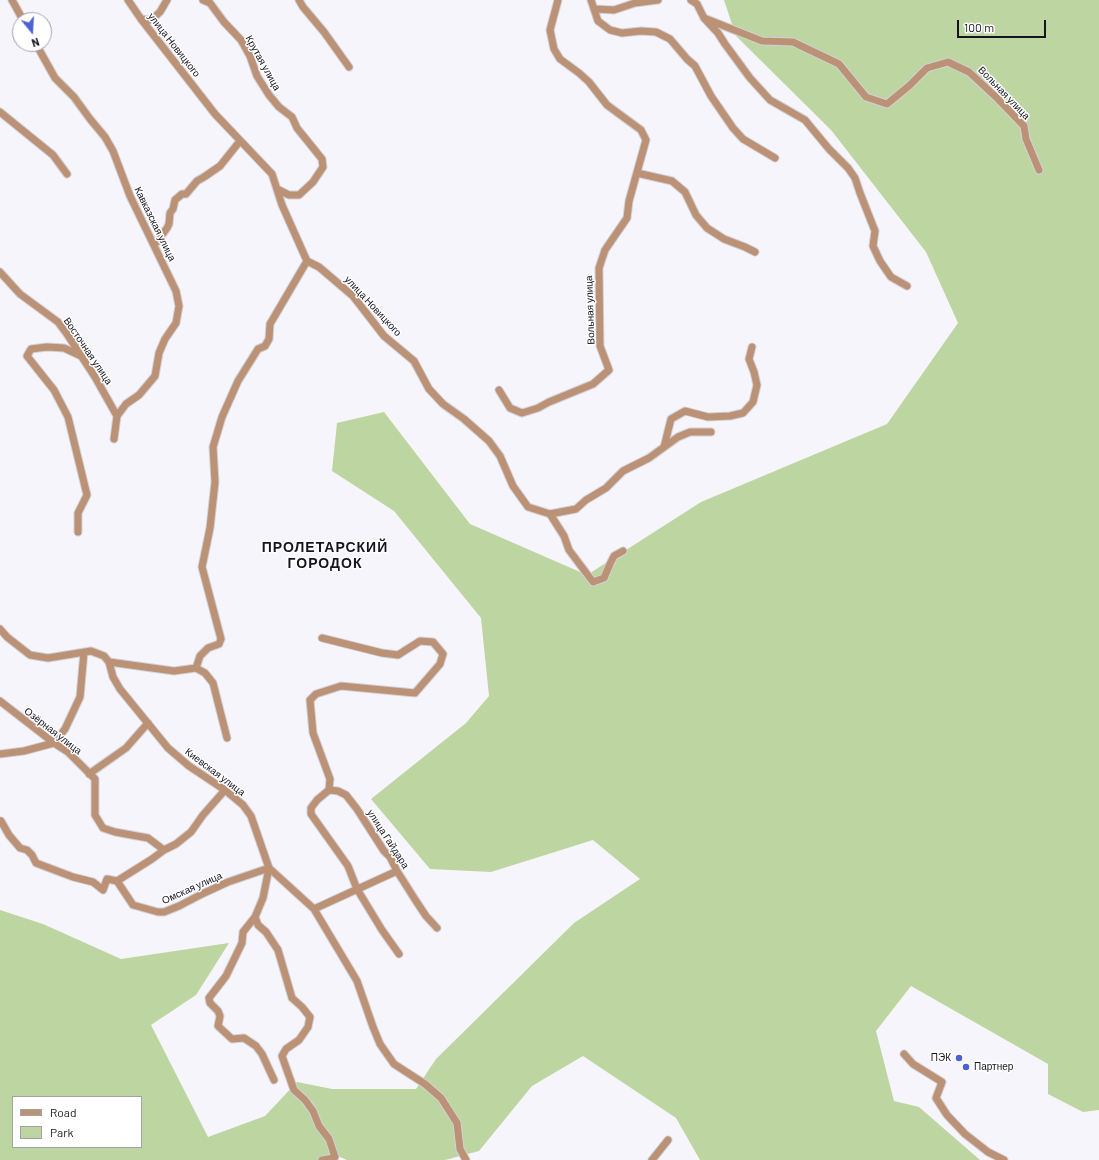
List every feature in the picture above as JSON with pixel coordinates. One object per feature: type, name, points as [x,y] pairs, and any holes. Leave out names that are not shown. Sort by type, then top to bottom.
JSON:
[{"type":"street","points":[[12,0],[19,12]]},
{"type":"street","name":"улица Новицкого","points":[[128,0],[215,114],[272,174],[282,205],[307,261],[319,267],[353,296],[384,336],[414,361],[429,389],[443,404],[464,419],[489,441],[500,456],[513,486],[528,507],[550,514],[576,509],[586,500],[606,488],[623,471],[650,458],[664,447]]},
{"type":"street","points":[[141,19],[151,20],[160,12],[167,0]]},
{"type":"street","name":"Крутая улица","points":[[203,0],[210,3],[224,22],[241,40],[250,56],[257,76],[269,95],[279,107],[292,117],[297,128],[322,159],[323,167],[313,182],[299,194],[289,195],[277,189]]},
{"type":"street","points":[[299,0],[349,67]]},
{"type":"street","name":"Вольная улица","points":[[499,390],[510,408],[522,413],[538,408],[593,384],[609,370],[600,346],[599,268],[605,250],[627,218],[646,140],[641,130],[607,105],[589,82],[560,59],[554,49],[550,30],[558,0]]},
{"type":"street","points":[[591,0],[598,21],[610,30],[622,33],[641,31],[656,32],[670,39],[695,66],[711,96],[732,128],[743,139],[775,158]]},
{"type":"street","points":[[595,9],[614,10],[635,2],[658,0]]},
{"type":"street","points":[[691,0],[697,4],[704,18],[718,33],[750,78],[770,100],[804,120],[852,173],[874,231],[873,246],[880,261],[891,277],[907,286]]},
{"type":"street","name":"Вольная улица","points":[[704,18],[762,41],[793,42],[840,64],[866,97],[887,104],[910,85],[927,68],[948,62],[969,72],[1024,126],[1026,139],[1039,170]]},
{"type":"street","name":"Кавказская улица","points":[[40,52],[55,78],[74,97],[105,137],[113,151],[130,196],[176,291],[179,306],[176,323],[165,339],[159,354],[155,376],[139,395],[126,404],[117,416]]},
{"type":"street","points":[[0,112],[53,155],[67,174]]},
{"type":"street","points":[[153,243],[160,241],[159,239],[167,228],[170,213],[173,209],[175,200],[182,194],[186,194],[197,181],[204,178],[220,166],[240,141]]},
{"type":"street","points":[[637,173],[672,181],[685,192],[696,215],[707,228],[724,239],[755,252]]},
{"type":"street","points":[[196,668],[200,656],[208,648],[219,644],[221,639],[202,567],[210,528],[215,482],[213,447],[222,417],[238,380],[258,349],[265,346],[269,339],[270,324],[307,261]]},
{"type":"street","name":"Восточная улица","points":[[0,272],[20,294],[58,322],[95,377],[117,416]]},
{"type":"street","points":[[78,532],[78,513],[87,495],[68,417],[54,390],[27,356],[31,349],[48,347],[64,348],[81,356]]},
{"type":"street","points":[[664,447],[671,419],[685,411],[708,417],[730,416],[743,413],[753,402],[757,385],[749,359],[752,347]]},
{"type":"street","points":[[114,439],[117,416]]},
{"type":"street","points":[[664,447],[678,437],[690,432],[711,432]]},
{"type":"street","points":[[550,514],[564,536],[569,550],[593,582],[604,578],[614,556],[623,551]]},
{"type":"street","points":[[0,629],[7,637],[30,655],[48,658],[91,651],[104,656],[109,662],[174,671],[196,668],[205,674],[213,683],[227,738]]},
{"type":"street","points":[[322,638],[382,653],[398,655],[420,641],[433,642],[443,654],[440,664],[415,693],[341,686],[316,694],[310,700],[313,733],[330,779],[329,790],[317,800],[311,808],[311,814],[348,866],[357,889],[382,930],[399,954]]},
{"type":"street","points":[[0,754],[24,751],[54,743],[65,729],[80,697],[84,652]]},
{"type":"street","name":"Киевская улица","points":[[109,662],[113,677],[120,689],[168,748],[188,766],[225,790],[243,805],[251,816],[269,868],[314,909],[357,981],[380,1044],[394,1064],[425,1084],[441,1098],[457,1123],[460,1149],[466,1160]]},
{"type":"street","name":"Озёрная улица","points":[[0,701],[68,752],[95,780],[95,815],[103,828],[115,832],[148,838],[164,850]]},
{"type":"street","points":[[89,774],[126,748],[148,723]]},
{"type":"street","points":[[1,821],[9,835],[20,848],[27,850],[32,855],[36,863],[73,877],[93,882],[103,890],[108,879],[117,881],[164,850],[176,844],[191,832],[203,815],[225,790]]},
{"type":"street","name":"улица Гайдара","points":[[329,790],[338,791],[346,795],[384,851],[390,857],[397,871],[426,916],[437,928]]},
{"type":"street","points":[[269,868],[263,898],[255,917],[243,932],[242,943],[226,976],[208,998],[220,1016],[218,1026],[232,1039],[244,1038],[256,1046],[262,1054],[274,1080]]},
{"type":"street","name":"Омская улица","points":[[117,881],[134,905],[158,912],[164,912],[228,882],[269,868]]},
{"type":"street","points":[[314,909],[397,871]]},
{"type":"street","points":[[255,917],[258,926],[266,932],[278,950],[292,998],[310,1017],[308,1027],[299,1040],[286,1049],[282,1056],[294,1090],[305,1100],[313,1111],[319,1126],[329,1139],[335,1157],[322,1160]]},
{"type":"street","points":[[904,1054],[913,1064],[942,1082],[936,1098],[947,1115],[960,1129],[988,1152],[1004,1160]]},
{"type":"street","points":[[652,1160],[668,1140]]},
{"type":"green space","points":[[724,0],[1099,0],[1099,1110],[1083,1112],[1048,1094],[1048,1064],[911,986],[876,1031],[894,1101],[919,1107],[980,1160],[700,1160],[676,1118],[583,1056],[532,1086],[479,1151],[445,1160],[347,1160],[333,1154],[323,1160],[0,1160],[0,910],[43,924],[121,959],[229,943],[196,995],[151,1025],[208,1137],[265,1116],[297,1082],[332,1089],[416,1089],[436,1059],[574,923],[640,879],[593,840],[491,872],[430,869],[371,799],[466,723],[489,696],[481,618],[394,511],[332,471],[337,423],[384,412],[470,524],[587,575],[701,502],[887,424],[958,323],[926,252],[831,130],[736,36]]},
{"type":"place","name":"ПЭК","points":[[959,1058]]},
{"type":"place","name":"Партнер","points":[[966,1067]]},
{"type":"district","name":"ПРОЛЕТАРСКИЙ ГОРОДОК","points":[[325,556]]}]
